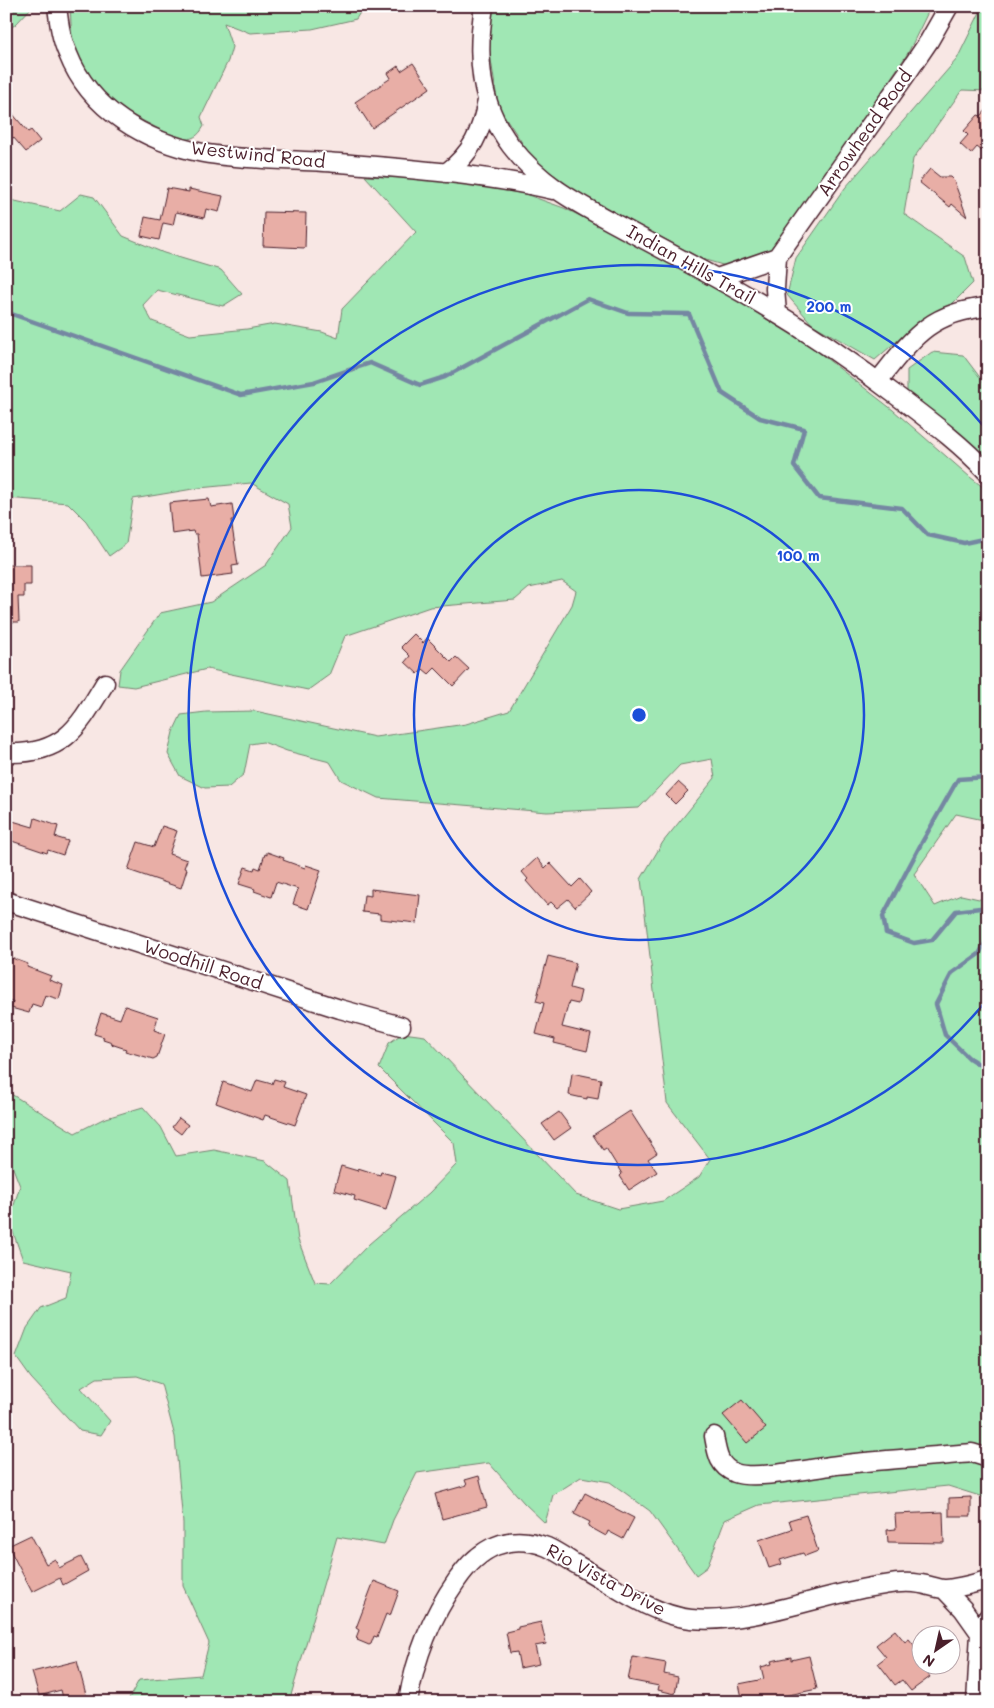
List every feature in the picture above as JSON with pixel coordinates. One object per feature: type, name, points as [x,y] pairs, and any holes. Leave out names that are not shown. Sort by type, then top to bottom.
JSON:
[{"type":"street","name":"Westwind Road","points":[[57,6],[67,53],[75,71],[89,91],[102,105],[119,118],[152,137],[204,153],[446,173],[491,178],[558,191]]},
{"type":"street","name":"Indian Hills Trail","points":[[484,6],[480,48],[482,84],[487,101],[511,146],[540,177],[572,201],[717,278],[777,313],[853,363],[940,429],[988,473]]},
{"type":"street","name":"Arrowhead Road","points":[[776,258],[908,72],[949,6]]},
{"type":"street","points":[[446,173],[460,162],[473,145],[483,123],[487,101]]},
{"type":"street","points":[[717,278],[776,258],[775,289],[777,313]]},
{"type":"street","points":[[878,381],[911,341],[927,327],[962,311],[988,307]]},
{"type":"street","points":[[6,753],[36,752],[64,739],[76,728],[104,683]]},
{"type":"street","name":"Woodhill Road","points":[[6,901],[340,1009],[401,1026]]},
{"type":"street","points":[[714,1436],[717,1452],[723,1466],[737,1474],[755,1476],[846,1464],[964,1454],[988,1458]]},
{"type":"street","name":"Rio Vista Drive","points":[[408,1702],[419,1655],[429,1628],[443,1601],[461,1574],[484,1550],[501,1544],[524,1542],[548,1548],[642,1602],[661,1611],[690,1618],[735,1618],[883,1585],[918,1584],[944,1589],[988,1580]]},
{"type":"street","points":[[944,1589],[963,1608],[980,1633]]},
{"type":"street","points":[[976,1702],[980,1633],[988,1617]]},
{"type":"green space","points":[[6,6],[33,6],[16,24],[6,31]]},
{"type":"green space","points":[[70,6],[364,6],[356,19],[312,29],[250,33],[224,23],[232,47],[228,61],[201,117],[204,126],[195,137],[180,140],[113,105],[85,72],[72,41]]},
{"type":"green space","points":[[494,6],[931,6],[908,53],[814,191],[769,251],[726,266],[702,259],[575,191],[532,158],[498,106],[487,33]]},
{"type":"green space","points":[[983,6],[988,6],[988,91],[962,90],[913,159],[904,214],[965,257],[973,283],[948,308],[913,327],[875,360],[812,324],[787,295],[796,258],[845,188],[957,59]]},
{"type":"green space","points":[[365,176],[450,180],[525,194],[564,208],[643,247],[713,286],[813,348],[893,410],[988,491],[988,821],[956,814],[914,874],[935,906],[961,895],[988,901],[988,1503],[983,1497],[948,1486],[759,1505],[725,1520],[707,1567],[696,1575],[650,1511],[610,1482],[581,1477],[553,1495],[545,1523],[524,1503],[489,1463],[417,1473],[393,1520],[384,1545],[337,1537],[289,1702],[127,1702],[139,1680],[201,1675],[209,1643],[183,1586],[183,1523],[175,1437],[161,1384],[137,1376],[97,1378],[81,1388],[110,1421],[101,1435],[80,1431],[31,1378],[16,1357],[27,1328],[41,1308],[66,1298],[71,1271],[23,1260],[9,1221],[20,1186],[9,1158],[6,1156],[6,1091],[75,1133],[103,1119],[143,1107],[161,1127],[176,1156],[214,1150],[265,1161],[290,1181],[298,1240],[315,1283],[330,1284],[369,1244],[429,1193],[457,1164],[454,1143],[379,1068],[389,1043],[403,1033],[425,1036],[576,1195],[618,1209],[663,1201],[699,1177],[710,1159],[667,1103],[641,879],[663,842],[715,778],[712,759],[680,765],[639,808],[547,812],[378,798],[341,780],[330,762],[287,751],[263,742],[250,744],[244,774],[229,787],[205,788],[180,776],[168,754],[173,732],[181,715],[206,712],[255,711],[375,737],[466,724],[509,711],[572,605],[576,591],[562,581],[529,588],[515,600],[430,607],[345,636],[329,675],[308,690],[207,669],[134,687],[118,685],[120,670],[160,613],[211,602],[266,565],[292,527],[288,504],[251,483],[199,488],[133,499],[126,544],[109,556],[86,521],[68,503],[6,498],[6,199],[60,211],[81,194],[94,197],[123,236],[164,253],[221,270],[242,294],[223,306],[157,290],[143,305],[152,321],[190,335],[275,324],[322,332],[338,338],[342,309],[416,232]]},
{"type":"green space","points":[[932,352],[963,355],[988,388],[988,462],[967,440],[907,393],[907,370]]},
{"type":"building","points":[[413,63],[430,88],[372,128],[355,102],[391,78],[388,73],[398,66],[401,71]]},
{"type":"building","points":[[6,106],[28,132],[31,130],[40,141],[26,152],[13,137],[6,143]]},
{"type":"building","points":[[988,108],[988,156],[977,147],[971,154],[960,144],[968,135],[964,131],[978,115],[981,116]]},
{"type":"building","points":[[930,169],[940,177],[950,177],[954,181],[967,217],[952,204],[950,207],[919,182]]},
{"type":"building","points":[[167,188],[189,192],[189,189],[223,196],[219,212],[206,209],[204,218],[176,212],[173,225],[163,223],[159,240],[141,236],[145,217],[160,220]]},
{"type":"building","points":[[264,212],[306,213],[305,248],[263,246]]},
{"type":"building","points":[[209,499],[211,507],[232,504],[234,520],[231,520],[238,565],[232,566],[233,574],[202,578],[197,534],[194,534],[193,531],[172,534],[169,503]]},
{"type":"building","points":[[6,565],[31,565],[31,585],[24,585],[24,597],[18,597],[19,622],[6,622]]},
{"type":"building","points":[[414,634],[423,643],[427,638],[451,662],[456,657],[469,669],[453,686],[435,668],[429,674],[423,669],[418,674],[405,662],[410,656],[401,647]]},
{"type":"building","points":[[678,782],[688,791],[675,804],[666,795]]},
{"type":"building","points":[[35,818],[58,826],[55,837],[68,841],[63,855],[48,850],[47,853],[6,839],[6,819],[33,827]]},
{"type":"building","points":[[162,826],[177,831],[169,854],[187,860],[184,868],[187,869],[181,888],[128,870],[138,842],[154,847]]},
{"type":"building","points":[[267,852],[305,868],[306,865],[321,870],[308,909],[293,904],[298,889],[276,882],[271,897],[239,884],[245,867],[254,870],[255,867],[260,869]]},
{"type":"building","points":[[537,858],[545,868],[550,863],[572,887],[580,879],[591,892],[575,907],[568,899],[557,908],[551,902],[547,905],[526,881],[528,879],[522,872]]},
{"type":"building","points":[[371,889],[420,895],[417,923],[380,919],[380,914],[362,912],[364,895],[371,896]]},
{"type":"building","points":[[548,956],[576,963],[570,988],[581,991],[578,1004],[569,1002],[562,1027],[591,1034],[587,1051],[554,1043],[555,1039],[536,1034],[544,1003],[536,1001]]},
{"type":"building","points":[[12,958],[28,964],[27,967],[51,976],[49,980],[63,985],[59,999],[45,995],[41,1007],[32,1004],[29,1013],[11,1008],[13,1002],[6,1000],[6,960],[11,961]]},
{"type":"building","points":[[125,1006],[158,1017],[154,1030],[165,1034],[157,1057],[153,1059],[125,1051],[126,1049],[111,1044],[112,1042],[103,1039],[104,1037],[94,1034],[101,1013],[120,1019]]},
{"type":"building","points":[[572,1073],[601,1079],[598,1099],[587,1097],[587,1099],[569,1095]]},
{"type":"building","points":[[274,1079],[285,1082],[283,1087],[306,1095],[295,1125],[265,1115],[263,1120],[216,1103],[223,1082],[252,1092],[257,1080],[272,1084]]},
{"type":"building","points":[[630,1111],[657,1153],[648,1159],[657,1172],[629,1190],[620,1176],[622,1174],[606,1148],[603,1150],[593,1135]]},
{"type":"building","points":[[559,1112],[571,1128],[554,1140],[542,1124]]},
{"type":"building","points":[[179,1118],[188,1125],[181,1134],[172,1127]]},
{"type":"building","points":[[341,1166],[358,1171],[358,1168],[380,1175],[381,1172],[396,1176],[386,1210],[354,1200],[355,1196],[334,1190]]},
{"type":"building","points":[[742,1400],[766,1428],[747,1443],[723,1415]]},
{"type":"building","points":[[479,1476],[487,1507],[442,1519],[435,1494],[467,1485],[465,1480]]},
{"type":"building","points":[[585,1493],[634,1518],[623,1539],[608,1531],[606,1536],[588,1526],[590,1522],[574,1514]]},
{"type":"building","points":[[971,1497],[971,1516],[949,1516],[949,1498]]},
{"type":"building","points":[[943,1512],[944,1543],[888,1542],[887,1530],[896,1529],[895,1514]]},
{"type":"building","points":[[806,1515],[818,1551],[805,1556],[803,1553],[780,1560],[782,1564],[769,1568],[759,1540],[792,1529],[789,1520]]},
{"type":"building","points":[[31,1535],[46,1564],[55,1559],[59,1568],[81,1557],[88,1571],[63,1585],[60,1578],[32,1592],[8,1546]]},
{"type":"building","points":[[374,1581],[399,1591],[390,1616],[386,1614],[377,1637],[374,1636],[369,1645],[357,1640],[359,1630],[356,1628]]},
{"type":"building","points":[[541,1622],[546,1644],[535,1646],[539,1664],[520,1668],[517,1652],[510,1653],[506,1632],[518,1629],[518,1627]]},
{"type":"building","points":[[895,1630],[905,1642],[909,1639],[912,1643],[912,1676],[930,1677],[911,1691],[902,1680],[895,1685],[878,1663],[886,1657],[876,1645]]},
{"type":"building","points":[[809,1656],[817,1689],[756,1702],[743,1702],[739,1684],[764,1679],[761,1667],[772,1664],[771,1661],[791,1657],[791,1660]]},
{"type":"building","points":[[633,1657],[666,1663],[664,1674],[678,1677],[675,1694],[658,1690],[659,1686],[628,1680]]},
{"type":"building","points":[[77,1661],[88,1702],[64,1702],[61,1690],[39,1696],[32,1672]]},
{"type":"waterway","points":[[6,312],[241,395],[314,382],[370,363],[420,385],[445,377],[588,299],[628,313],[689,314],[722,393],[760,418],[804,429],[794,466],[819,498],[902,508],[928,535],[964,543],[988,538]]},
{"type":"waterway","points":[[988,777],[958,779],[883,916],[886,933],[914,943],[932,940],[956,911],[980,908],[988,915]]},
{"type":"waterway","points":[[988,938],[979,954],[952,973],[936,1004],[945,1035],[969,1058],[988,1070]]}]
